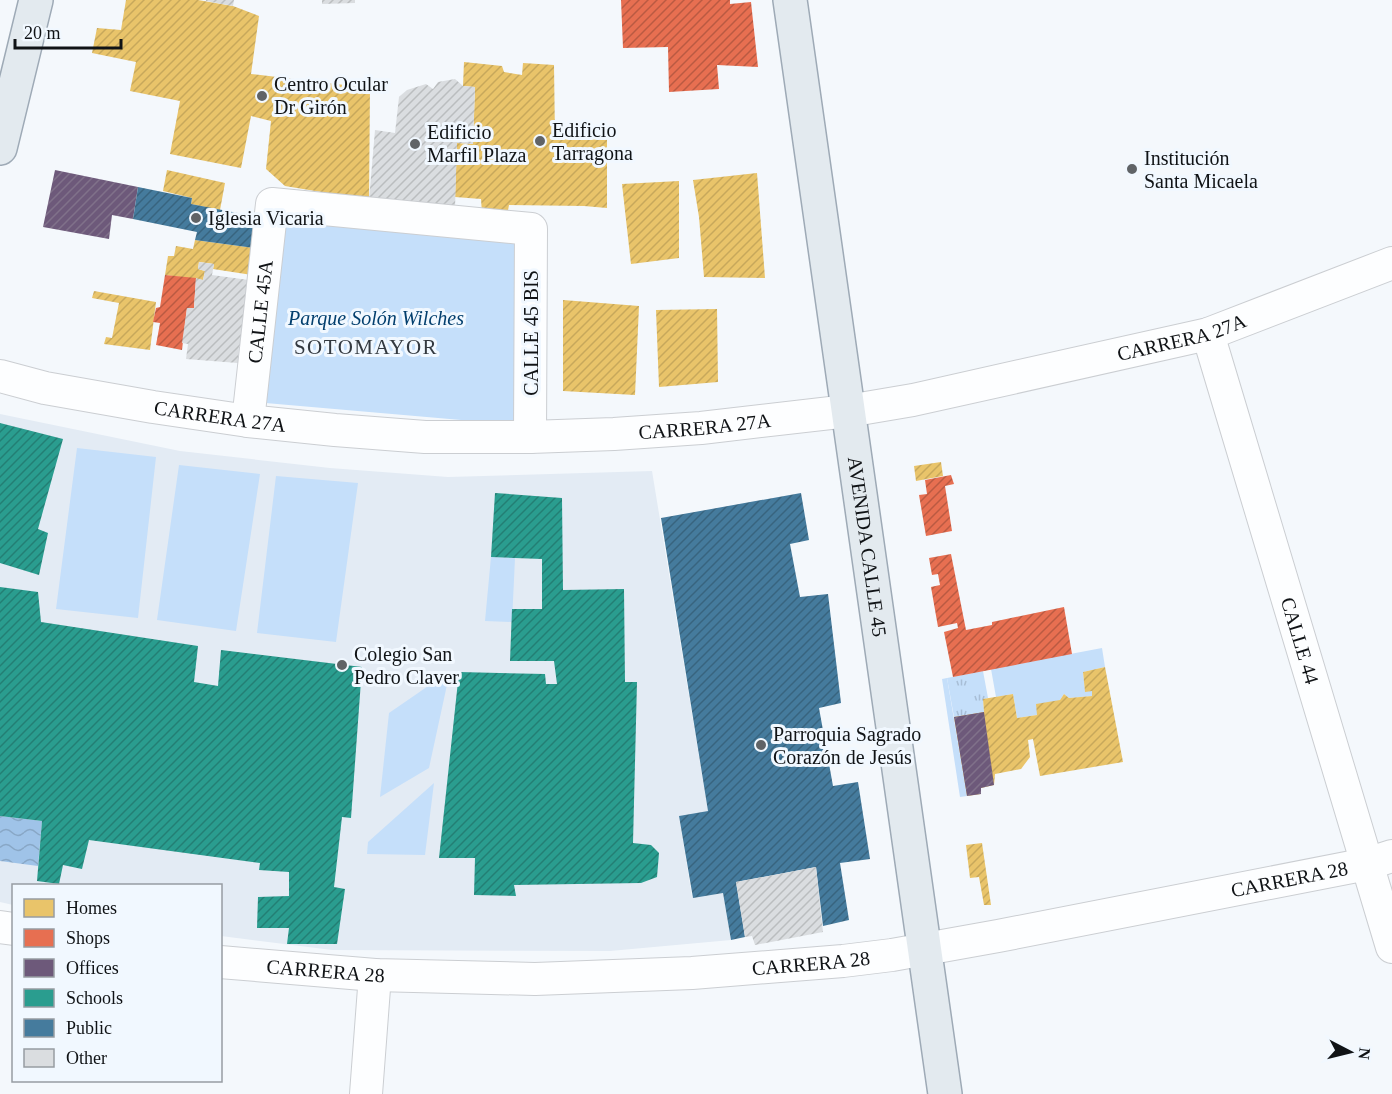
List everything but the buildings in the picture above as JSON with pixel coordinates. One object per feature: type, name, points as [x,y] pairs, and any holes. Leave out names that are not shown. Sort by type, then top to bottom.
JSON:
[{"type":"main road","points":[[0,148],[36,0]]},
{"type":"main road","name":"AVENIDA CALLE 45","points":[[790,0],[945,1094]]},
{"type":"street","name":"CALLE 45 BIS","points":[[272,204],[531,229],[530,437]]},
{"type":"street","name":"CALLE 45A","points":[[248,421],[272,204]]},
{"type":"street","name":"CARRERA 27A","points":[[0,376],[67,392],[248,421],[425,437],[530,437],[701,428],[848,411],[913,400],[1208,334],[1392,263]]},
{"type":"street","name":"CALLE 44","points":[[1208,334],[1380,860],[1392,947]]},
{"type":"street","name":"CARRERA 28","points":[[222,962],[375,975],[535,979],[692,973],[843,961],[924,949],[1380,860]]},
{"type":"street","points":[[366,1094],[375,975]]},
{"type":"shaded area","name":"Colegio San Pedro Claver","points":[[0,414],[180,451],[330,468],[448,477],[652,471],[708,811],[679,816],[692,897],[723,893],[731,940],[610,951],[332,950],[222,936],[222,884],[12,884],[12,905],[0,902]]},
{"type":"green space","name":"Parque Solón Wilches","points":[[277,212],[525,238],[520,425],[254,402]]},
{"type":"green space","points":[[77,448],[156,457],[138,618],[56,609]]},
{"type":"green space","points":[[179,465],[260,474],[236,631],[157,620]]},
{"type":"green space","points":[[276,476],[358,483],[336,642],[257,633]]},
{"type":"green space","points":[[491,557],[515,558],[512,622],[485,621]]},
{"type":"green space","points":[[1102,648],[1105,667],[1083,672],[1085,691],[1092,691],[1092,696],[1069,698],[1064,694],[1060,700],[1037,715],[1017,718],[1013,694],[996,697],[991,669]]},
{"type":"green space","points":[[450,671],[429,768],[380,797],[389,713]]},
{"type":"green space","points":[[983,671],[988,698],[983,699],[984,712],[954,717],[947,678]]},
{"type":"green space","points":[[947,678],[967,796],[960,797],[942,679]]},
{"type":"green space","points":[[434,783],[425,855],[367,854],[368,842]]},
{"type":"water","points":[[0,816],[42,821],[38,866],[0,861]]},
{"type":"place","name":"Centro Ocular Dr Girón","points":[[262,96]]},
{"type":"place","name":"Edificio Tarragona","points":[[540,141]]},
{"type":"place","name":"Edificio Marfil Plaza","points":[[415,144]]},
{"type":"place","name":"Institución Santa Micaela","points":[[1132,169]]},
{"type":"place","name":"Iglesia Vicaria","points":[[196,218]]},
{"type":"place","name":"Colegio San Pedro Claver","points":[[342,665]]},
{"type":"place","name":"Parroquia Sagrado Corazón de Jesús","points":[[761,745]]},
{"type":"district","name":"SOTOMAYOR","points":[[366,347]]}]
